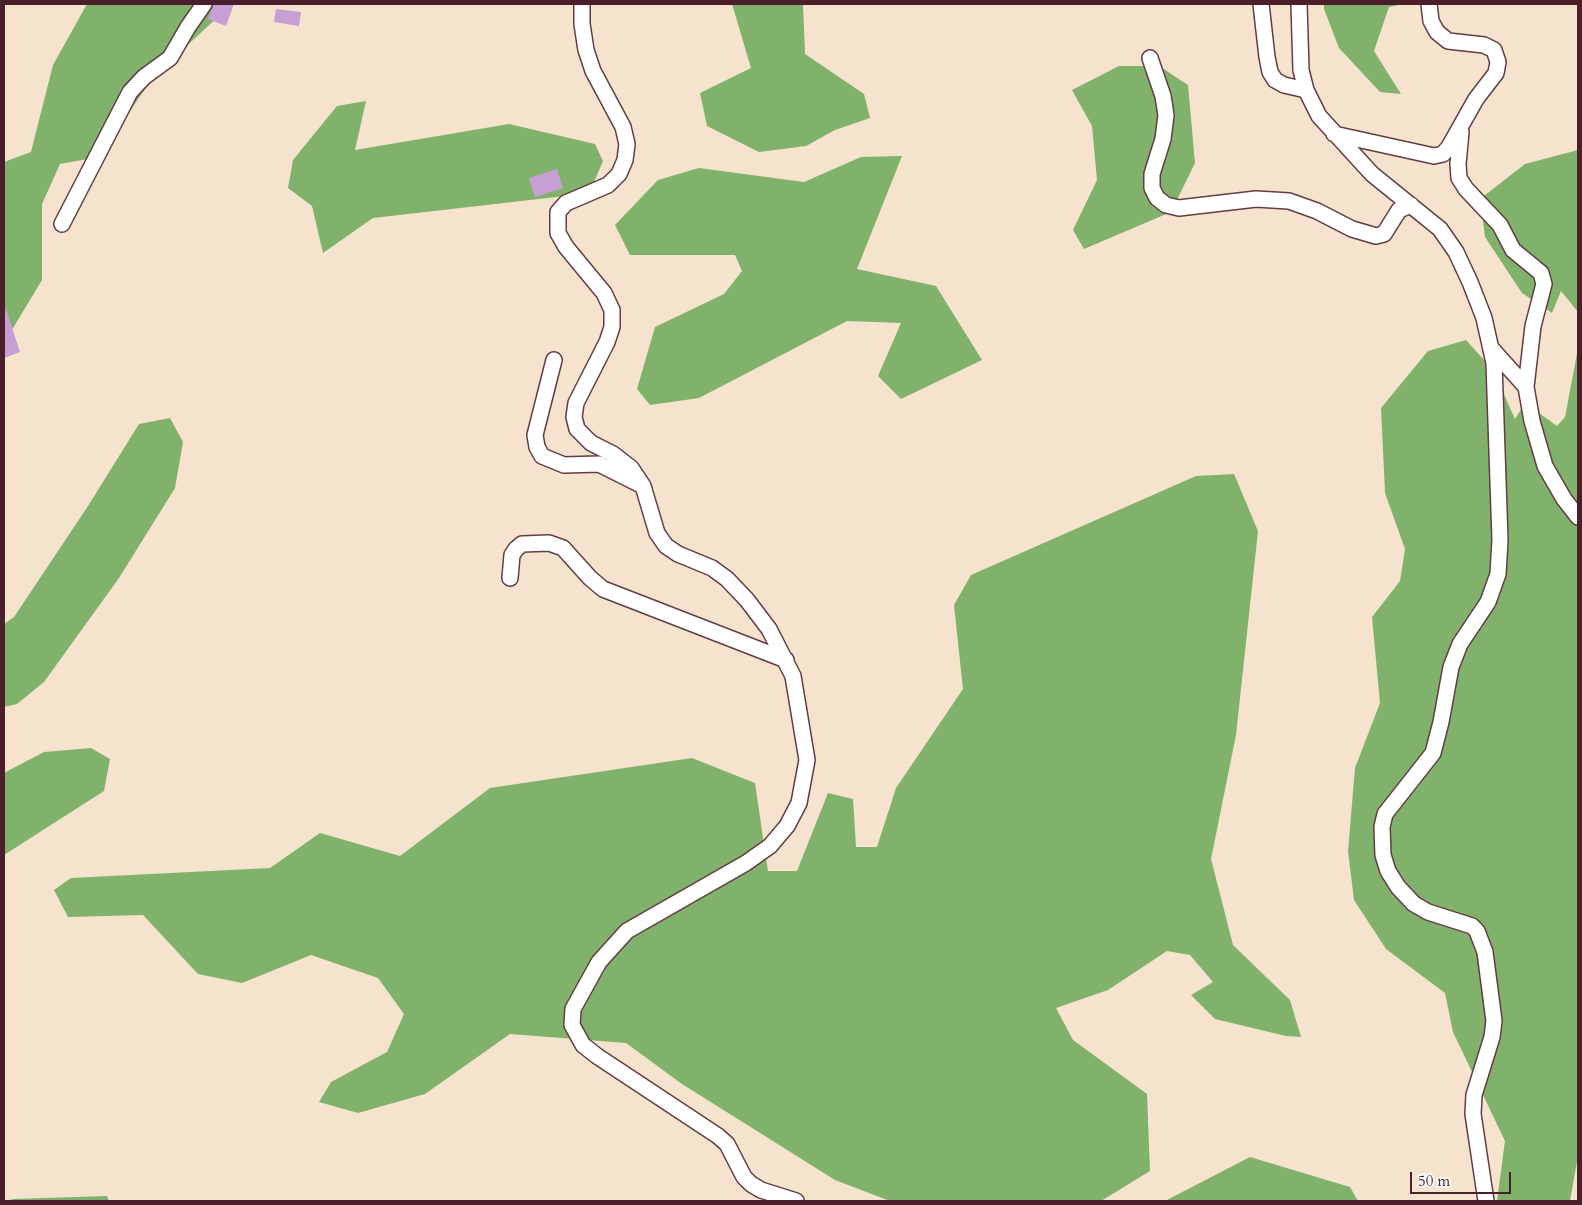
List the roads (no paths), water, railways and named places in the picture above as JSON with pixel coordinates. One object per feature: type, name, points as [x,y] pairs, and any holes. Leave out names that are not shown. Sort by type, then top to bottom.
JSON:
[{"type":"street","points":[[62,224],[130,92],[144,77],[170,58],[204,4]]},
{"type":"street","points":[[582,4],[582,24],[586,50],[593,71],[623,127],[627,144],[625,160],[619,174],[608,184],[566,203],[558,212],[557,223],[562,240],[604,293],[612,310],[612,327],[607,342],[576,403],[574,417],[577,430],[582,437],[614,454],[632,468],[643,486],[657,533],[666,546],[678,554],[712,568],[727,579],[747,600],[769,629],[786,660],[796,691],[807,760],[799,803],[787,826],[770,846],[746,863],[627,931],[599,962],[577,1000],[571,1018],[572,1025],[583,1045],[597,1056],[718,1136],[727,1144],[744,1177],[751,1184],[760,1190],[796,1201]]},
{"type":"street","points":[[1261,4],[1270,72],[1275,80],[1284,85],[1306,90]]},
{"type":"street","points":[[1299,4],[1301,70],[1306,90],[1319,116],[1372,174],[1440,229],[1456,252],[1484,318],[1492,348],[1496,399],[1500,540],[1498,574],[1488,602],[1460,644],[1450,667],[1441,722],[1433,753],[1385,814],[1382,827],[1383,855],[1388,871],[1398,887],[1414,904],[1428,912],[1472,926],[1478,931],[1485,952],[1494,1021],[1492,1037],[1474,1095],[1473,1114],[1486,1201]]},
{"type":"street","points":[[1334,134],[1434,156],[1443,154],[1449,147],[1463,120],[1496,73],[1498,62],[1494,50],[1484,45],[1448,40],[1437,32],[1431,21],[1429,4]]},
{"type":"street","points":[[1150,58],[1163,96],[1166,116],[1163,138],[1152,174],[1152,188],[1157,198],[1166,205],[1179,208],[1256,199],[1289,201],[1317,211],[1352,229],[1376,236],[1384,234],[1399,210],[1411,205]]},
{"type":"street","points":[[1463,120],[1459,146],[1460,178],[1466,189],[1500,225],[1512,250],[1541,273],[1544,284],[1533,326],[1526,388],[1532,421],[1545,466],[1564,499],[1578,516]]},
{"type":"street","points":[[1492,348],[1526,388]]},
{"type":"street","points":[[554,360],[535,434],[536,446],[542,456],[564,465],[599,464],[643,486]]},
{"type":"street","points":[[510,578],[512,554],[516,549],[522,544],[549,543],[563,548],[590,578],[603,589],[786,660]]}]
